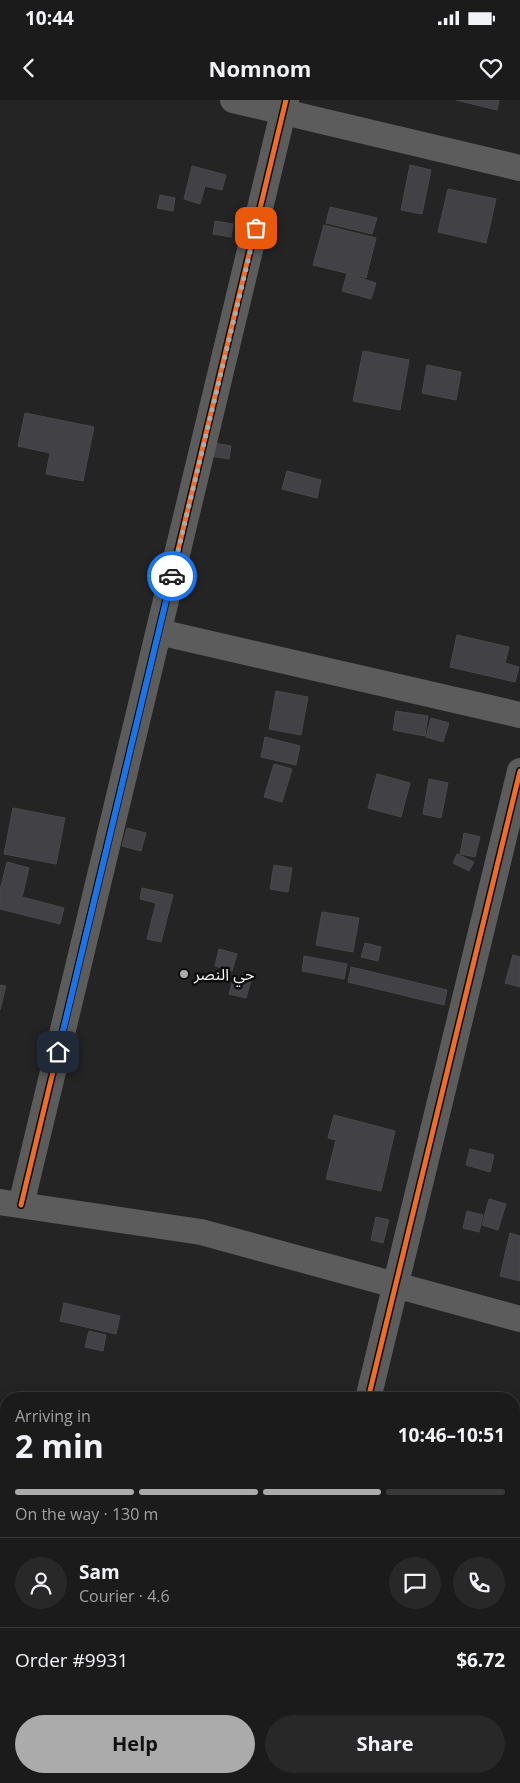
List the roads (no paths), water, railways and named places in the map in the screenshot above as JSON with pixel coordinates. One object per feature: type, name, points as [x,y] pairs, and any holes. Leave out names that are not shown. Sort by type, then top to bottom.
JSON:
[{"type":"street","points":[[234,100],[285,106],[520,168]]},
{"type":"street","points":[[285,106],[159,632],[10,1203],[201,1232],[520,1318]]},
{"type":"street","points":[[159,632],[520,715]]},
{"type":"street","points":[[370,1392],[394,1284],[520,771]]},
{"type":"place","name":"حي النصر","points":[[184,974]]}]
